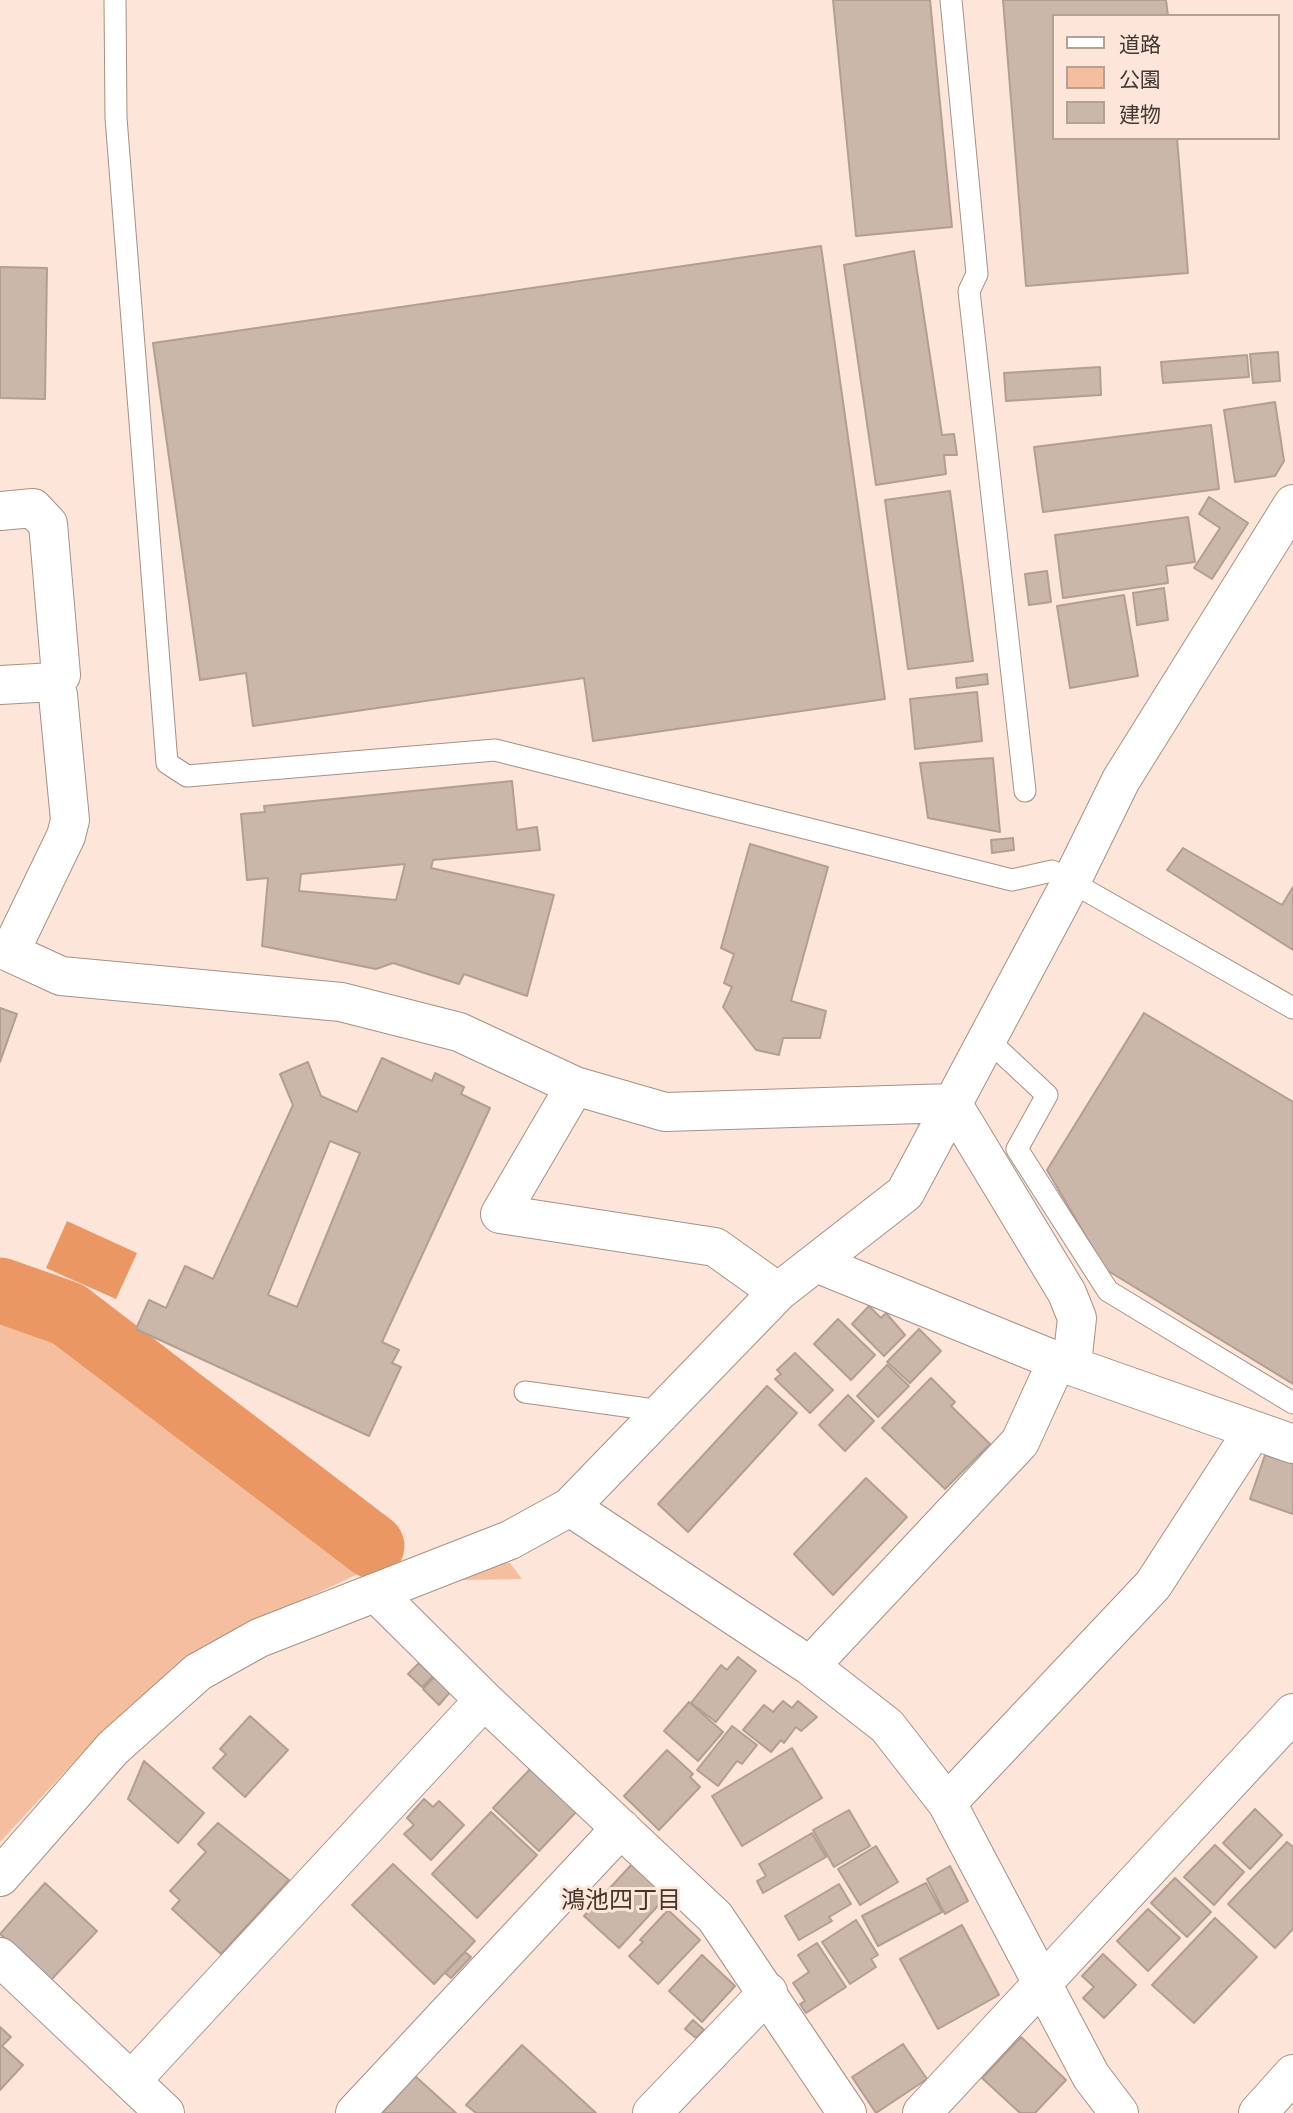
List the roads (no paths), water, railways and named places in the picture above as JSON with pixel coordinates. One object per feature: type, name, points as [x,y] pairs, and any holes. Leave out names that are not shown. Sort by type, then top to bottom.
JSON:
[{"type":"street","points":[[0,1877],[113,1748],[198,1672],[259,1638],[510,1540],[570,1507],[778,1292],[905,1193],[1072,880],[1121,780],[1293,504]]},
{"type":"street","points":[[0,510],[33,508],[48,524],[61,675],[54,682],[0,685]]},
{"type":"street","points":[[54,682],[58,695],[69,820],[66,836],[5,950],[61,976],[341,1002],[459,1032],[575,1086],[665,1112],[952,1103]]},
{"type":"street","points":[[575,1086],[499,1214],[715,1247],[778,1292]]},
{"type":"street","points":[[810,1666],[1020,1442],[1065,1362],[1077,1318],[1067,1293],[952,1103]]},
{"type":"street","points":[[816,1263],[1065,1362],[1252,1432],[1293,1444]]},
{"type":"street","points":[[947,1802],[1153,1585],[1252,1432]]},
{"type":"street","points":[[570,1507],[810,1666],[887,1726],[947,1802],[1091,2076],[1119,2113]]},
{"type":"street","points":[[376,1593],[484,1700],[715,1917],[847,2113]]},
{"type":"street","points":[[131,2081],[484,1700]]},
{"type":"street","points":[[922,2113],[1293,1713]]},
{"type":"street","points":[[355,2113],[621,1828]]},
{"type":"street","points":[[0,1957],[165,2113]]},
{"type":"street","points":[[652,2113],[768,1992]]},
{"type":"street","points":[[1258,2113],[1293,2074]]},
{"type":"lane","points":[[114,0],[116,118],[167,763],[187,776],[495,750],[1012,880],[1052,871],[1293,1008]]},
{"type":"lane","points":[[951,0],[977,274],[969,291],[1025,792]]},
{"type":"lane","points":[[986,1038],[1047,1095],[1017,1149],[1108,1292],[1293,1402]]},
{"type":"lane","points":[[525,1392],[647,1409],[659,1415]]},
{"type":"waterway","points":[[0,1290],[68,1314],[372,1546]]},
{"type":"district","name":"鴻池四丁目","points":[[621,1901]]}]
